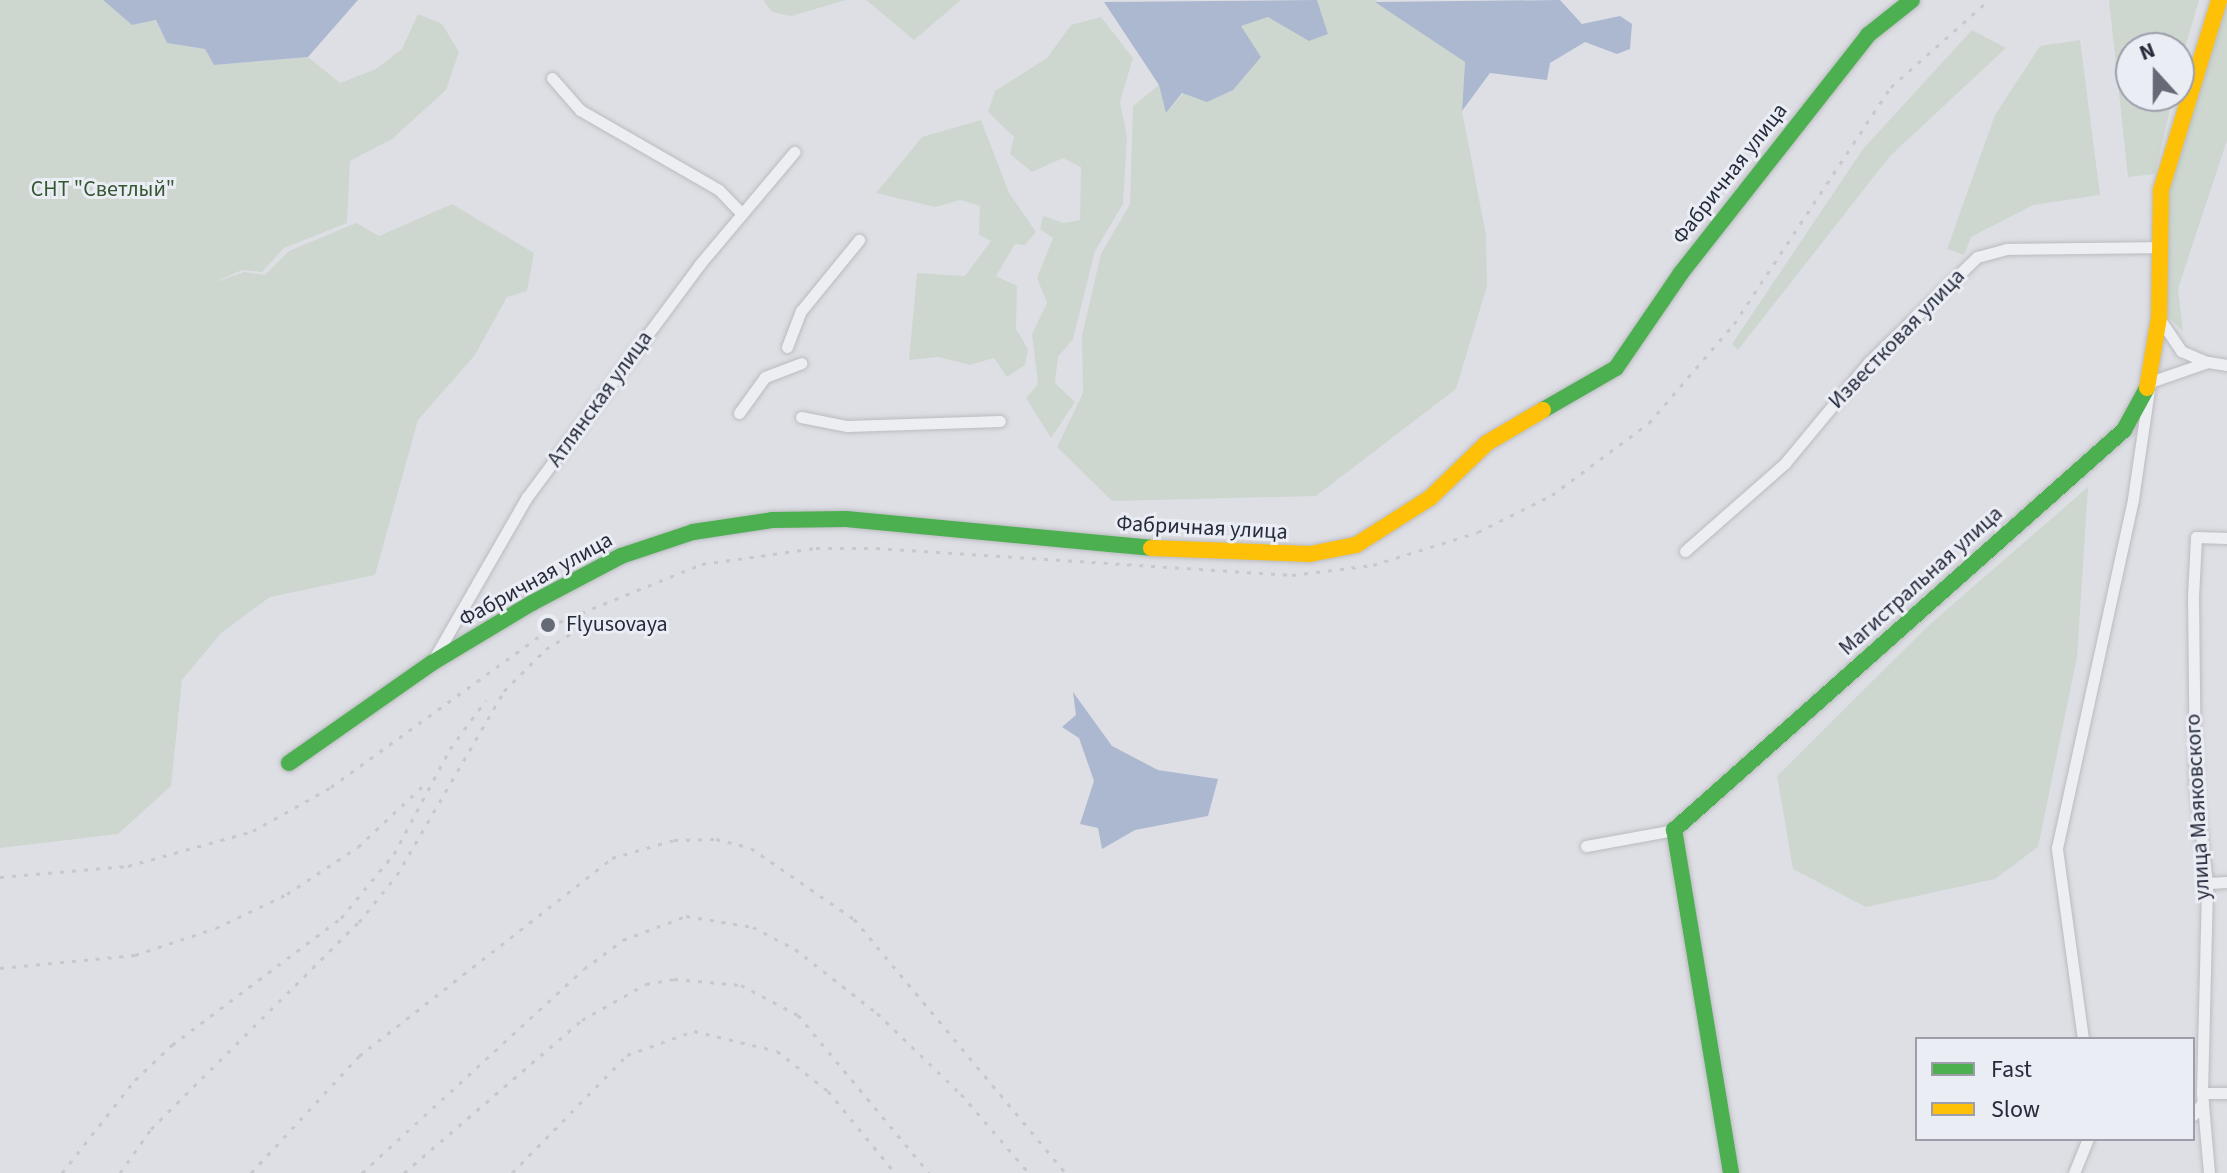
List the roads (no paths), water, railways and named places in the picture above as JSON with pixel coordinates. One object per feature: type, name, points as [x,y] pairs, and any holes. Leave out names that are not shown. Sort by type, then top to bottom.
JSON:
[{"type":"street","name":"Фабричная улица","points":[[289,763],[432,663],[621,556],[693,532],[772,520],[924,524],[1224,555],[1310,554],[1356,545],[1430,498],[1487,443],[1616,368],[1681,273],[1868,35],[1912,0]]},
{"type":"street","name":"Магистральная улица","points":[[1674,830],[2124,430],[2150,382],[2159,318],[2161,190],[2219,0]]},
{"type":"street","points":[[552,78],[580,110],[719,190],[740,212]]},
{"type":"street","name":"Атлянская улица","points":[[432,663],[510,523],[740,212],[794,152]]},
{"type":"street","points":[[787,347],[801,311],[859,240]]},
{"type":"street","name":"Известковая улица","points":[[1685,551],[1785,463],[1869,362],[1977,257],[2006,249],[2162,247]]},
{"type":"street","points":[[2159,318],[2181,351],[2208,362],[2227,365]]},
{"type":"street","points":[[2083,1037],[2057,848],[2133,499],[2150,382],[2208,362]]},
{"type":"street","points":[[739,413],[765,377],[801,363]]},
{"type":"street","points":[[801,417],[847,426],[1000,421]]},
{"type":"street","name":"улица Маяковского","points":[[2209,1173],[2203,1097],[2207,883],[2192,711],[2196,537],[2227,538]]},
{"type":"street","points":[[1586,846],[1674,830],[1731,1173]]},
{"type":"street","points":[[2207,883],[2227,882]]},
{"type":"street","points":[[2195,1111],[2203,1097],[2227,1093]]},
{"type":"street","points":[[2074,1173],[2087,1141]]},
{"type":"water","points":[[103,0],[358,0],[308,57],[214,65],[205,49],[167,43],[156,20],[132,25]]},
{"type":"water","points":[[1317,0],[1328,34],[1309,41],[1268,17],[1241,26],[1261,57],[1233,90],[1207,102],[1182,93],[1166,113],[1159,85],[1104,2]]},
{"type":"water","points":[[1560,0],[1582,24],[1620,16],[1632,24],[1630,49],[1617,54],[1585,42],[1550,63],[1547,80],[1490,73],[1462,111],[1465,62],[1375,2]]},
{"type":"water","points":[[1073,692],[1112,746],[1158,770],[1218,779],[1208,816],[1135,830],[1102,849],[1098,828],[1080,824],[1094,781],[1079,738],[1062,727],[1076,715]]},
{"type":"railway","points":[[0,877],[128,866],[253,831],[331,787],[559,622],[702,564],[816,548],[876,548],[1292,575],[1373,565],[1478,532],[1552,495],[1649,423],[1734,324],[1891,87],[1989,0]]},
{"type":"railway","points":[[120,1173],[151,1129],[359,922],[397,875],[504,691],[546,649],[595,619]]},
{"type":"railway","points":[[62,1173],[135,1080],[172,1045],[341,918],[394,854],[450,749],[486,700]]},
{"type":"railway","points":[[0,968],[135,955],[216,928],[287,894],[358,847],[427,782]]},
{"type":"railway","points":[[251,1173],[359,1056],[612,858],[674,840],[716,839],[751,848],[854,919],[1066,1173]]},
{"type":"railway","points":[[362,1173],[584,969],[623,940],[686,916],[753,927],[795,949],[877,1013],[961,1094],[1029,1173]]},
{"type":"railway","points":[[404,1173],[582,1020],[646,984],[674,979],[741,985],[798,1015],[929,1173]]},
{"type":"railway","points":[[512,1173],[627,1055],[694,1031],[777,1051],[828,1091],[895,1173]]},
{"type":"place","name":"Flyusovaya","points":[[548,625]]},
{"type":"park label","name":"СНТ \"Светлый\"","points":[[103,190]]}]
